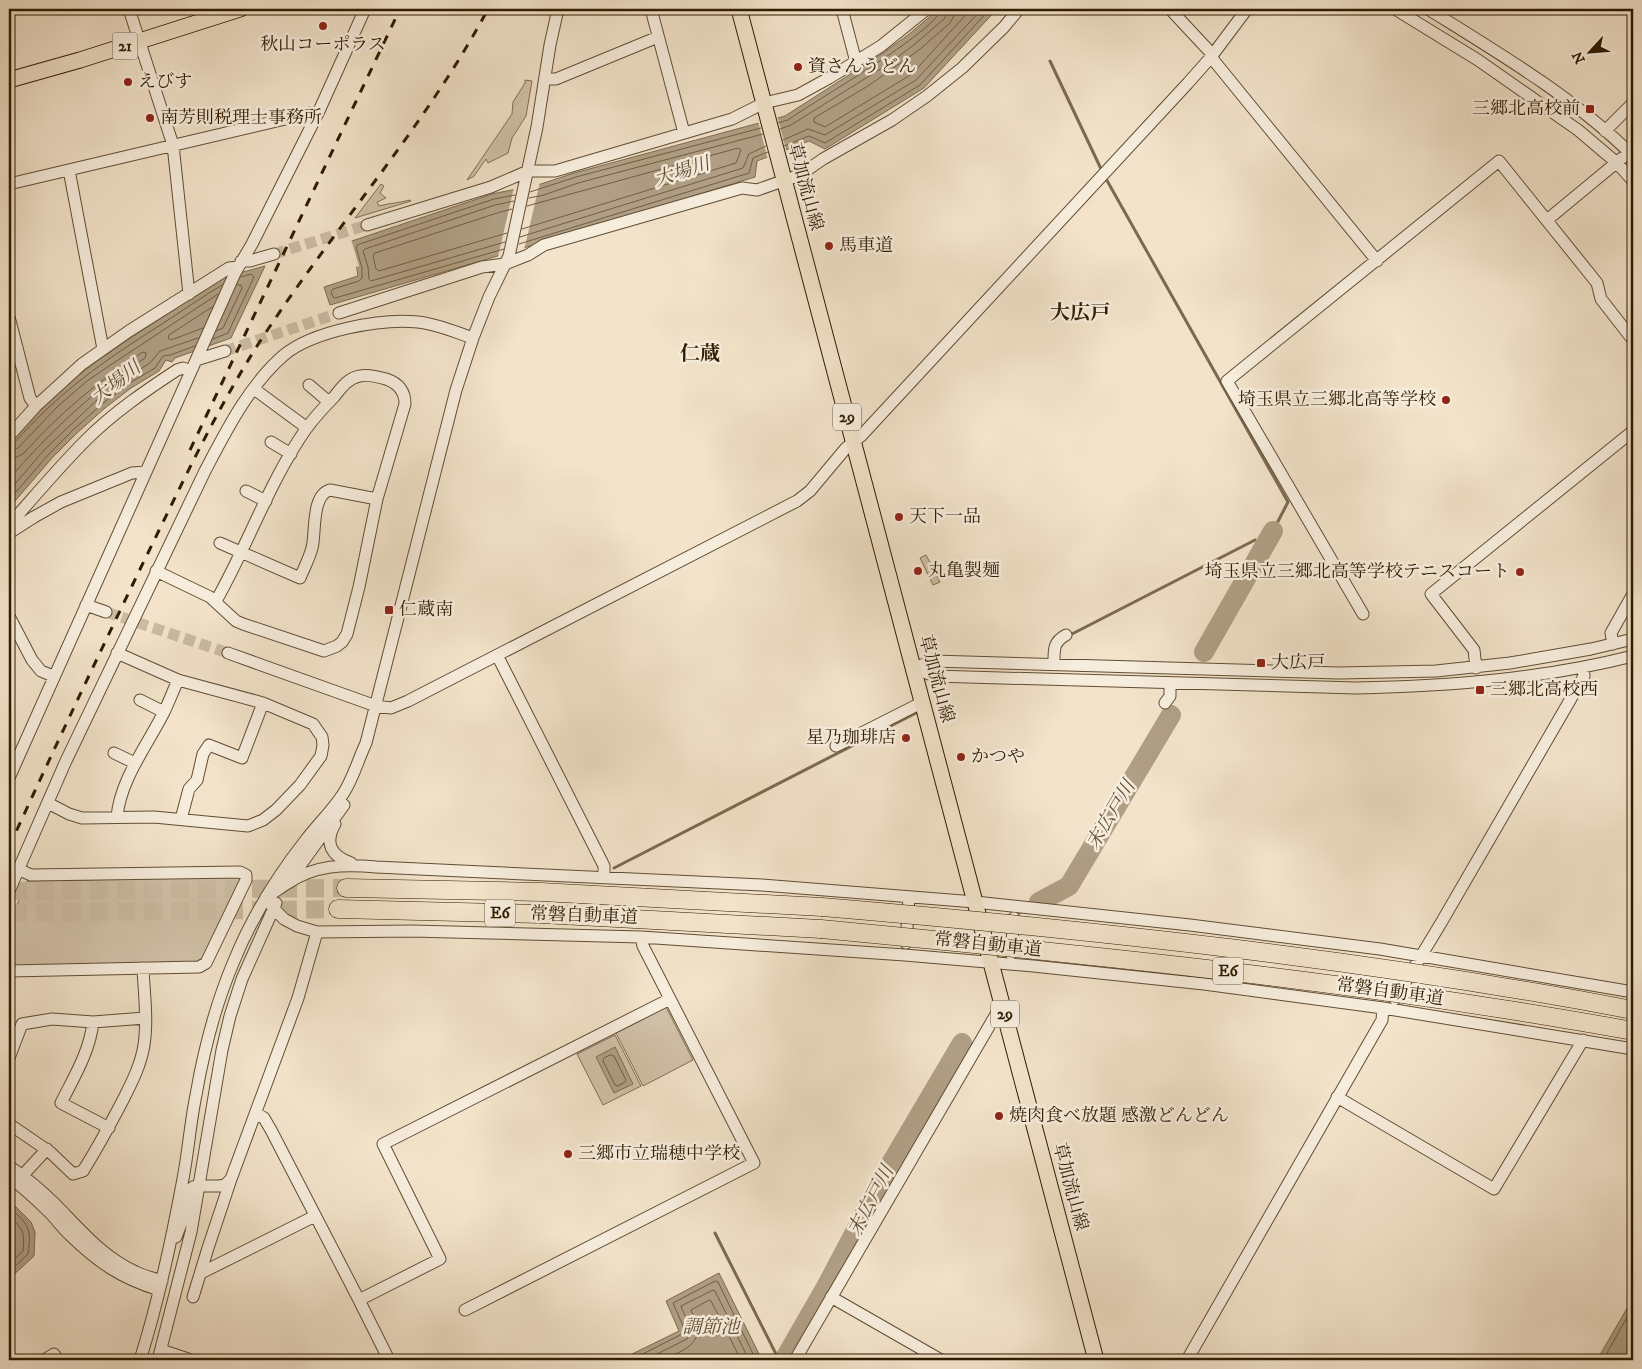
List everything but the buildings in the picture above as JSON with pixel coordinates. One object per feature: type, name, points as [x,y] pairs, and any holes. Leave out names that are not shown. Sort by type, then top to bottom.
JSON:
[{"type":"highway","name":"常磐自動車道","points":[[346,888],[541,892],[742,902],[998,922],[1319,959],[1456,978],[1633,1010]]},
{"type":"highway","name":"常磐自動車道","points":[[338,909],[560,914],[821,929],[1015,948],[1320,982],[1444,999],[1633,1031]]},
{"type":"main road","name":"21","points":[[9,80],[240,9]]},
{"type":"main road","name":"草加流山線","points":[[739,9],[1096,1360]]},
{"type":"street","points":[[129,9],[173,145],[189,294]]},
{"type":"street","points":[[9,778],[53,676],[238,267],[252,244],[319,111],[365,9]]},
{"type":"street","points":[[140,1360],[168,1252],[182,1182],[196,1094],[210,1032],[233,961],[253,918],[288,863],[343,794],[366,743],[454,398],[473,338],[507,260],[538,127],[550,45],[558,9]]},
{"type":"street","points":[[651,9],[684,133]]},
{"type":"street","points":[[842,9],[856,62]]},
{"type":"street","points":[[339,313],[482,267],[528,255],[544,245],[742,188],[757,190],[806,172],[824,159],[892,120],[927,96],[973,58],[1019,9]]},
{"type":"street","points":[[1170,9],[1212,56],[1377,261]]},
{"type":"street","points":[[228,653],[376,706],[391,708],[797,501],[810,491],[846,448],[862,436],[1097,182],[1212,56],[1248,9]]},
{"type":"street","points":[[1395,9],[1478,60],[1578,130],[1617,163],[1633,181]]},
{"type":"street","points":[[1428,9],[1487,46],[1580,110],[1631,153],[1547,220]]},
{"type":"street","points":[[367,225],[527,176],[555,171],[732,119],[798,95],[881,46],[923,10]]},
{"type":"street","points":[[545,79],[556,79],[658,37]]},
{"type":"street","points":[[1478,60],[1487,46]]},
{"type":"street","points":[[1605,131],[1633,102]]},
{"type":"street","points":[[9,184],[319,111]]},
{"type":"street","points":[[1363,614],[1227,381],[1499,161],[1597,283],[1601,299],[1633,340]]},
{"type":"street","points":[[69,170],[103,350]]},
{"type":"street","points":[[9,436],[36,406],[82,364],[130,330],[229,268],[238,267],[250,261],[274,254]]},
{"type":"street","points":[[9,317],[30,398],[36,406]]},
{"type":"street","points":[[9,891],[117,653],[214,454],[254,389],[274,365],[296,347],[311,340],[354,327],[393,321],[419,322],[473,338]]},
{"type":"street","points":[[198,355],[226,351]]},
{"type":"street","points":[[9,525],[87,439],[120,410],[177,370],[182,368],[190,371]]},
{"type":"street","points":[[156,571],[200,591],[216,601],[236,621],[324,650],[338,646],[347,634],[359,587],[377,499],[405,404],[405,397],[398,385],[372,376],[360,376],[348,381],[307,428],[266,501],[231,575],[216,601]]},
{"type":"street","points":[[309,385],[329,402]]},
{"type":"street","points":[[254,389],[307,428]]},
{"type":"street","points":[[1476,668],[1474,650],[1431,594],[1633,431]]},
{"type":"street","points":[[271,442],[291,454]]},
{"type":"street","points":[[9,533],[34,516],[61,502],[132,474],[146,472]]},
{"type":"street","points":[[220,542],[300,578],[310,556],[316,514],[325,491],[330,490],[377,499]]},
{"type":"street","points":[[246,491],[266,501]]},
{"type":"street","points":[[1613,644],[1611,633],[1633,594]]},
{"type":"street","points":[[86,605],[106,612]]},
{"type":"street","points":[[9,616],[32,660],[42,671],[53,676]]},
{"type":"street","points":[[1054,664],[1055,645],[1057,641],[1066,635]]},
{"type":"street","points":[[914,668],[933,661],[1339,673],[1436,671],[1510,664],[1633,639]]},
{"type":"street","points":[[48,803],[82,818],[181,819],[248,826],[269,816],[300,786],[320,756],[323,749],[322,737],[313,724],[264,703],[178,680],[117,653]]},
{"type":"street","points":[[497,655],[604,866],[604,876]]},
{"type":"street","points":[[914,668],[934,676],[1170,684],[1356,688],[1420,687],[1503,680],[1583,668],[1633,656]]},
{"type":"street","points":[[1187,1360],[1382,1020],[1386,1008],[1441,923],[1556,725],[1584,676],[1583,668]]},
{"type":"street","points":[[117,817],[118,807],[135,763],[164,712],[178,680]]},
{"type":"street","points":[[1165,703],[1170,696],[1170,684]]},
{"type":"street","points":[[140,700],[164,712]]},
{"type":"street","points":[[836,746],[923,702]]},
{"type":"street","points":[[181,819],[189,789],[197,780],[203,754],[209,745],[242,758],[264,703]]},
{"type":"street","points":[[355,865],[340,859],[333,852],[330,838],[332,830],[361,774],[365,760],[366,743]]},
{"type":"street","points":[[114,753],[135,763]]},
{"type":"street","points":[[191,1360],[159,1355],[191,1232],[222,1050],[230,1016],[242,979],[273,908],[312,848],[344,806]]},
{"type":"street","points":[[266,897],[313,869],[327,866],[355,865],[762,885],[975,902],[1190,925],[1380,949],[1633,992]]},
{"type":"street","points":[[9,971],[199,967],[206,963],[246,880],[246,875],[240,872],[31,875],[18,869]]},
{"type":"street","points":[[266,897],[273,908],[284,919],[297,926],[317,932],[412,931],[641,938],[905,955],[1010,964],[1116,974],[1386,1008],[1633,1048]]},
{"type":"street","points":[[905,955],[909,897]]},
{"type":"street","points":[[1010,964],[1016,906]]},
{"type":"street","points":[[193,1297],[232,1179],[298,998],[317,932]]},
{"type":"street","points":[[466,1310],[754,1163],[643,946],[641,938]]},
{"type":"street","points":[[9,1124],[47,1150],[72,1174],[84,1171],[109,1128],[140,1064],[145,1042],[143,968]]},
{"type":"street","points":[[359,1300],[440,1259],[383,1144],[670,999]]},
{"type":"street","points":[[795,1360],[1002,1004]]},
{"type":"street","points":[[9,1058],[11,1045],[22,1024],[52,1019],[93,1022],[145,1018]]},
{"type":"street","points":[[93,1022],[85,1054],[61,1103],[109,1128]]},
{"type":"street","points":[[1337,1097],[1494,1189],[1583,1040]]},
{"type":"street","points":[[256,1113],[264,1118],[389,1360]]},
{"type":"street","points":[[22,1176],[47,1150]]},
{"type":"street","points":[[9,1166],[54,1203],[89,1240],[107,1254],[160,1285]]},
{"type":"street","points":[[9,1178],[23,1188],[69,1234],[100,1261],[135,1282],[160,1285]]},
{"type":"street","points":[[168,1252],[180,1230],[189,1191],[199,1186],[226,1185],[232,1179]]},
{"type":"street","points":[[201,1274],[315,1216]]},
{"type":"street","points":[[832,1297],[941,1360]]},
{"type":"street","points":[[44,1360],[54,1354],[58,1360]]},
{"type":"shaded area","points":[[525,80],[532,81],[526,116],[512,138],[508,153],[488,163],[486,159],[474,176],[467,180],[512,114],[513,102]]},
{"type":"shaded area","points":[[381,184],[384,186],[380,193],[386,198],[377,202],[379,206],[411,201],[355,218]]},
{"type":"shaded area","points":[[926,555],[940,582],[933,585],[920,558]]},
{"type":"shaded area","points":[[238,877],[241,882],[203,959],[198,962],[9,967],[9,924],[27,881]]},
{"type":"shaded area","points":[[666,1007],[693,1060],[643,1086],[616,1033]]},
{"type":"shaded area","points":[[615,1035],[641,1086],[603,1105],[577,1054]]},
{"type":"water","name":"大場川","points":[[939,9],[997,9],[924,88],[825,149],[809,141],[757,161],[755,177],[330,305],[324,287],[358,276],[349,242],[492,194],[541,184],[574,173],[785,116],[883,53]]},
{"type":"water","name":"大場川","points":[[265,266],[231,338],[175,358],[172,362],[166,360],[159,371],[131,388],[77,433],[52,458],[9,508],[9,442],[53,396],[102,357],[208,287],[225,277]]},
{"type":"water","points":[[615,1047],[633,1084],[614,1093],[596,1057]]},
{"type":"water","points":[[9,1200],[31,1222],[35,1232],[34,1256],[9,1279]]},
{"type":"water","name":"調節池","points":[[719,1273],[762,1360],[620,1360],[679,1331],[666,1301]]},
{"type":"water","points":[[1633,1298],[1633,1360],[1597,1360]]},
{"type":"pier","points":[[777,115],[787,153],[768,160],[758,121]]},
{"type":"pier","points":[[540,182],[524,250],[498,257],[514,187]]},
{"type":"pier","points":[[351,239],[359,266],[354,268],[346,242]]},
{"type":"waterway","points":[[1050,61],[1102,171]]},
{"type":"waterway","points":[[1105,177],[1288,502],[1273,531]]},
{"type":"waterway","name":"末広戸川","points":[[1204,652],[1273,531]]},
{"type":"waterway","points":[[1070,635],[1255,540]]},
{"type":"waterway","points":[[614,868],[916,713]]},
{"type":"waterway","name":"末広戸川","points":[[1039,902],[1069,886],[1171,715]]},
{"type":"waterway","name":"末広戸川","points":[[784,1360],[826,1287],[893,1160],[962,1043]]},
{"type":"waterway","points":[[715,1233],[779,1360]]},
{"type":"tunnel","points":[[274,254],[367,225]]},
{"type":"tunnel","points":[[225,351],[339,313]]},
{"type":"tunnel","points":[[106,612],[228,653]]},
{"type":"tunnel","points":[[9,891],[346,888]]},
{"type":"tunnel","points":[[9,913],[338,909]]},
{"type":"railway","points":[[190,450],[400,9]]},
{"type":"railway","points":[[9,847],[144,561],[226,398],[257,346],[286,303],[435,96],[463,53],[488,9]]},
{"type":"place","name":"秋山コーポラス","points":[[323,26]]},
{"type":"place","name":"資さんうどん","points":[[798,67]]},
{"type":"place","name":"えびす","points":[[128,82]]},
{"type":"place","name":"三郷北高校前","points":[[1590,109]]},
{"type":"place","name":"南芳則税理士事務所","points":[[150,118]]},
{"type":"place","name":"馬車道","points":[[829,246]]},
{"type":"place","name":"埼玉県立三郷北高等学校","points":[[1446,400]]},
{"type":"place","name":"天下一品","points":[[899,517]]},
{"type":"place","name":"丸亀製麺","points":[[918,571]]},
{"type":"place","name":"埼玉県立三郷北高等学校テニスコート","points":[[1520,572]]},
{"type":"place","name":"仁蔵南","points":[[389,610]]},
{"type":"place","name":"大広戸","points":[[1261,663]]},
{"type":"place","name":"三郷北高校西","points":[[1480,690]]},
{"type":"place","name":"星乃珈琲店","points":[[906,738]]},
{"type":"place","name":"かつや","points":[[961,757]]},
{"type":"place","name":"焼肉食べ放題 感激どんどん","points":[[999,1116]]},
{"type":"place","name":"三郷市立瑞穂中学校","points":[[568,1154]]},
{"type":"district","name":"大広戸","points":[[1080,313]]},
{"type":"district","name":"仁蔵","points":[[700,354]]}]
